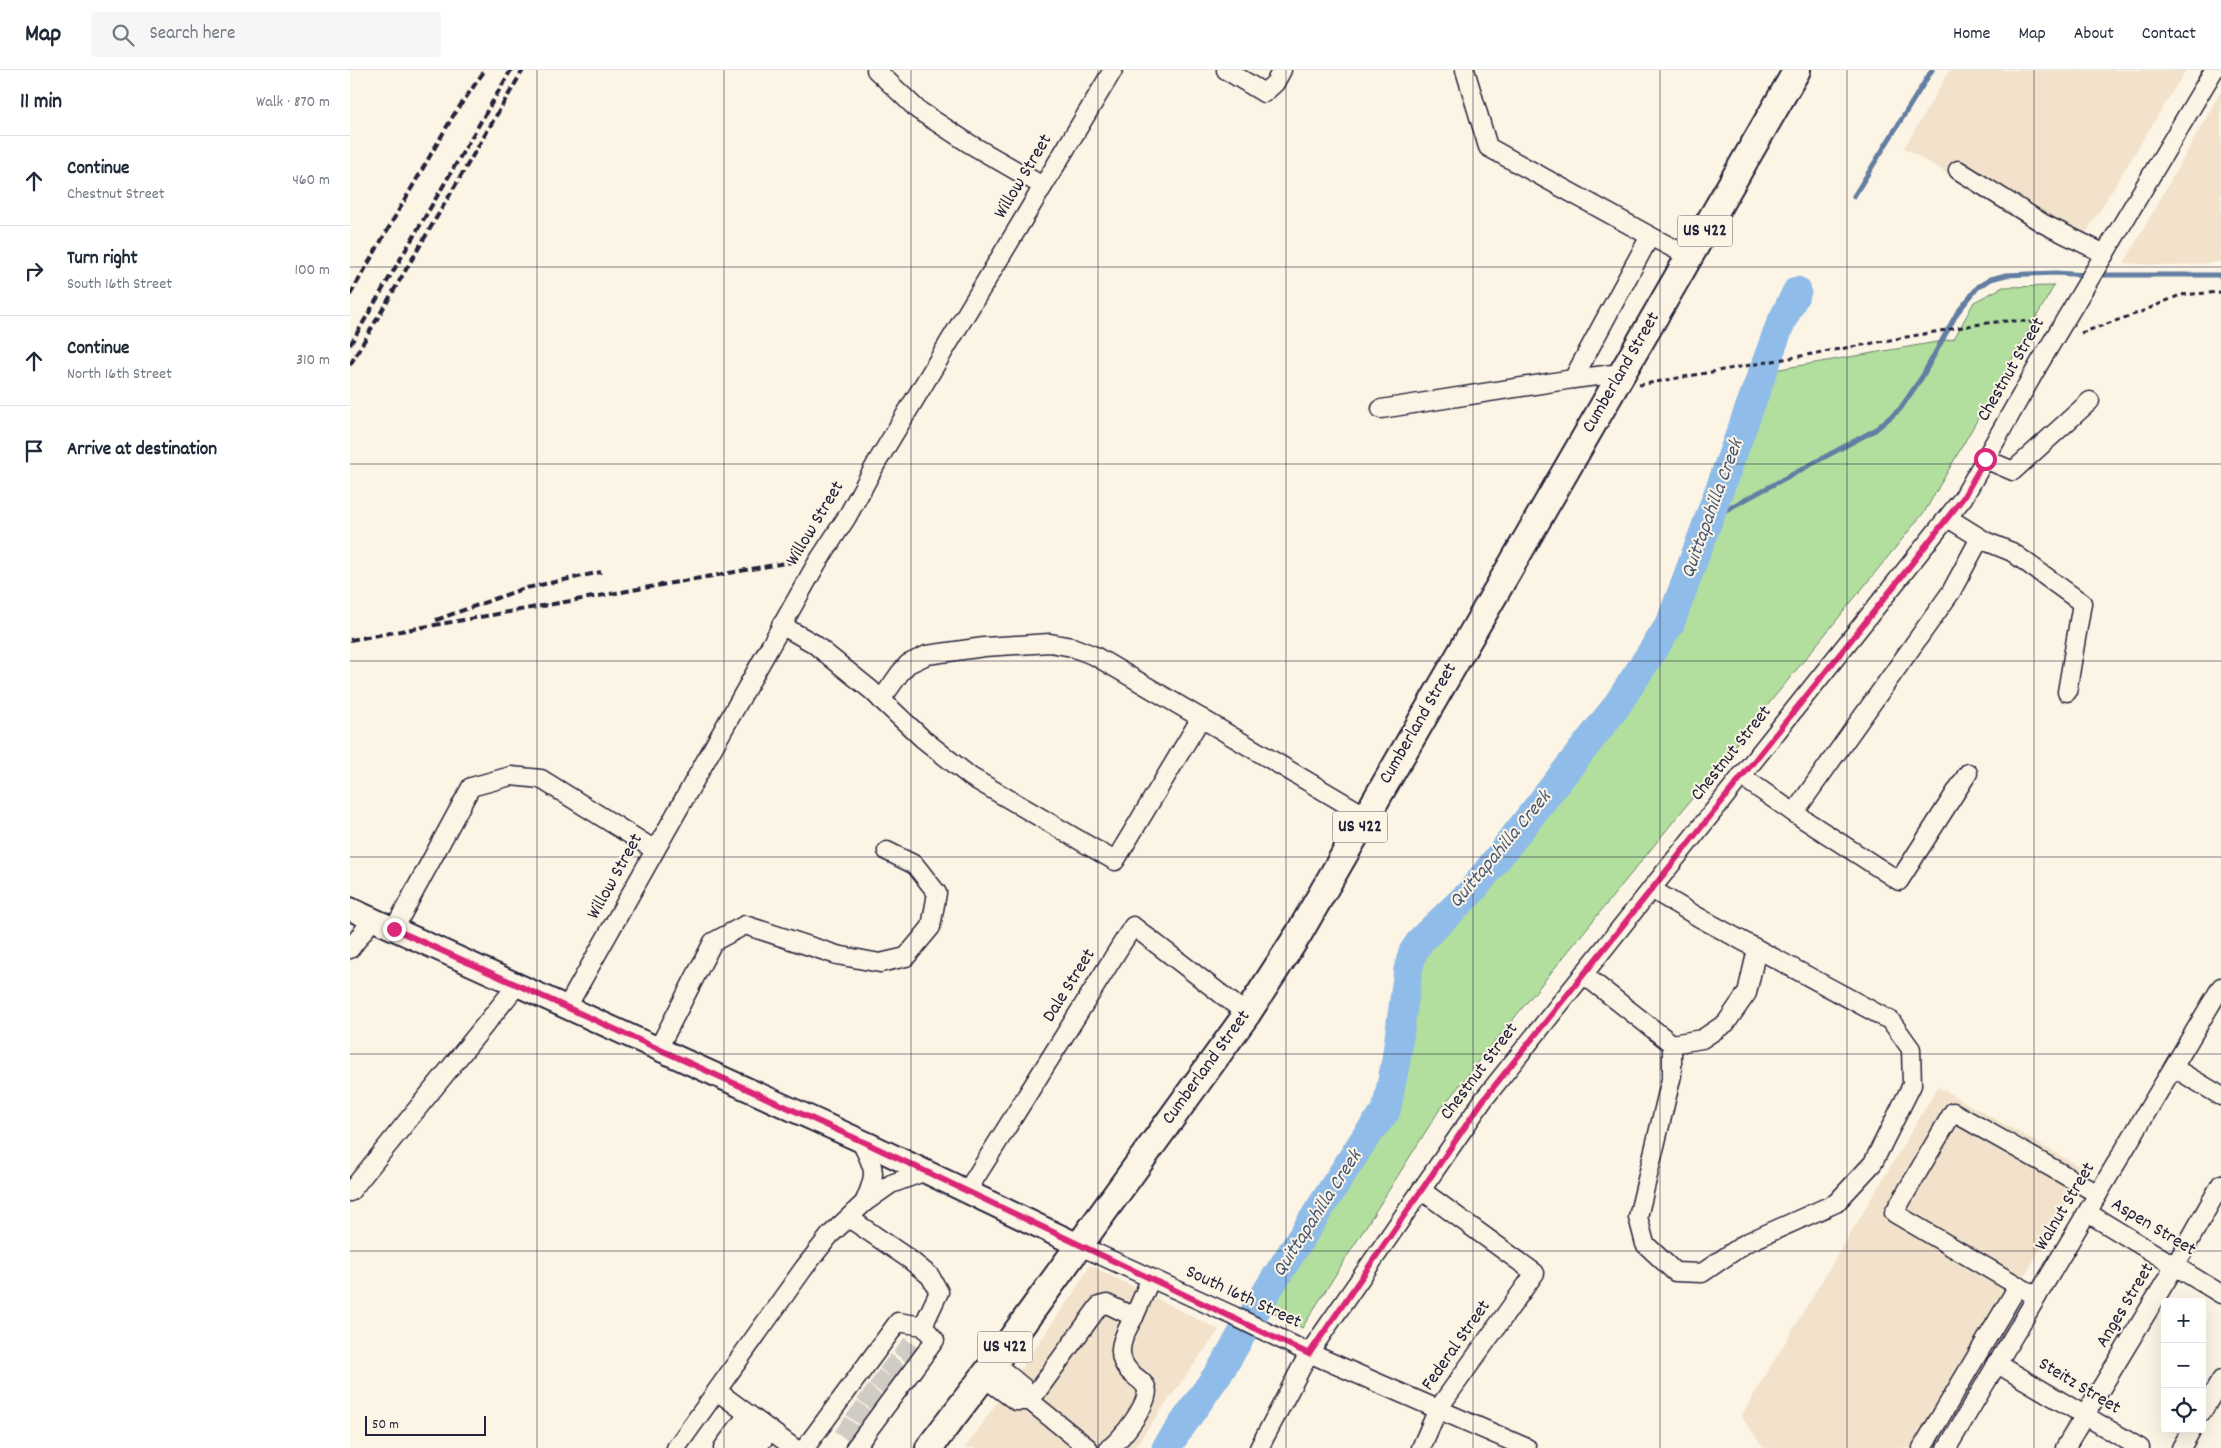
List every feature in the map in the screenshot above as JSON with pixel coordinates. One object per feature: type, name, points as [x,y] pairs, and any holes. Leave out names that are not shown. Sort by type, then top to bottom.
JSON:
[{"type":"highway","name":"Cumberland Street","points":[[930,1448],[1247,1014],[1298,935],[1797,70]]},
{"type":"main road","points":[[350,909],[860,1140],[1078,1245]]},
{"type":"street","points":[[876,70],[918,110],[970,144],[1044,186]]},
{"type":"street","name":"Willow Street","points":[[567,1007],[816,563],[847,517],[877,462],[1113,70]]},
{"type":"street","points":[[1226,70],[1264,92],[1275,83],[1282,70]]},
{"type":"street","points":[[1464,70],[1488,147],[1690,257]]},
{"type":"street","name":"Chestnut Street","points":[[1259,1448],[1309,1354],[1484,1099],[1963,498],[2101,259],[2216,73]]},
{"type":"street","points":[[1958,170],[2101,259]]},
{"type":"street","points":[[1573,379],[1650,236]]},
{"type":"street","points":[[1381,409],[1573,379],[1616,382]]},
{"type":"street","points":[[1985,459],[2013,471],[2090,401]]},
{"type":"street","points":[[1948,518],[1980,538],[2012,552],[2082,604],[2067,692]]},
{"type":"street","points":[[1794,813],[1951,592],[1980,538]]},
{"type":"street","points":[[781,626],[813,643],[882,700],[923,739],[971,777],[1114,861],[1201,718]]},
{"type":"street","points":[[882,700],[908,664],[926,655],[984,647],[1050,643],[1072,647],[1095,656],[1366,816]]},
{"type":"street","points":[[1741,776],[1899,881],[1968,774]]},
{"type":"street","points":[[394,929],[470,787],[511,776],[541,779],[655,850]]},
{"type":"street","points":[[658,1048],[713,942],[745,925],[837,955],[880,963],[906,957],[931,927],[937,893],[915,865],[887,851]]},
{"type":"street","points":[[1651,889],[1891,1021],[1911,1050],[1912,1085],[1873,1164],[1836,1204],[1746,1242],[1702,1273],[1675,1272],[1645,1244],[1638,1217],[1672,1075],[1672,1044]]},
{"type":"street","points":[[350,949],[373,919]]},
{"type":"street","name":"Dale Street","points":[[967,1191],[1133,926],[1247,1014]]},
{"type":"street","points":[[1583,974],[1672,1044],[1702,1038],[1726,1022],[1747,993],[1757,949]]},
{"type":"street","points":[[350,1192],[518,984]]},
{"type":"street","name":"Walnut Street","points":[[1946,1448],[2088,1213],[2221,987]]},
{"type":"street","points":[[2174,1068],[2221,1096]]},
{"type":"street","points":[[2037,1297],[1894,1213],[1954,1112],[2098,1194]]},
{"type":"street","points":[[860,1140],[874,1167],[874,1176],[864,1203]]},
{"type":"street","points":[[676,1448],[804,1268],[830,1235],[864,1203],[891,1184],[926,1171]]},
{"type":"street","name":"Anges Street","points":[[2064,1448],[2175,1266],[2221,1184]]},
{"type":"street","name":"Federal Street","points":[[1421,1190],[1535,1273],[1438,1409],[1421,1448]]},
{"type":"street","name":"Aspen Street","points":[[2088,1213],[2221,1294]]},
{"type":"street","points":[[848,1218],[909,1259],[930,1276],[939,1292],[923,1326]]},
{"type":"street","name":"South 16th Street","points":[[1078,1245],[1234,1316],[1309,1354],[1526,1448]]},
{"type":"street","points":[[1109,1448],[1123,1434],[1143,1406],[1148,1393],[1146,1386],[1128,1370],[1122,1361],[1120,1348],[1125,1332],[1134,1317],[1151,1278]]},
{"type":"street","points":[[1922,1448],[2018,1286]]},
{"type":"street","points":[[1030,1401],[1099,1306],[1107,1304],[1134,1317]]},
{"type":"street","points":[[805,1448],[848,1432],[857,1413],[857,1388],[881,1381],[904,1375],[905,1350],[898,1322],[923,1326],[935,1340],[905,1350],[880,1358],[881,1381],[881,1406],[857,1413],[848,1432]]},
{"type":"street","name":"Steitz Street","points":[[1996,1363],[2140,1448]]},
{"type":"street","points":[[988,1370],[1016,1401],[1030,1401],[1088,1448]]},
{"type":"street","points":[[2206,1405],[2221,1380]]},
{"type":"street","points":[[717,1391],[759,1422],[785,1446]]},
{"type":"street","points":[[723,1448],[759,1422]]},
{"type":"street","points":[[741,1448],[759,1422]]},
{"type":"street","points":[[757,1448],[759,1422]]},
{"type":"street","points":[[2181,1448],[2190,1433]]},
{"type":"path","points":[[2081,332],[2141,312],[2180,295],[2221,292]]},
{"type":"path","points":[[1616,382],[1742,367],[2001,321],[2029,321],[2040,324]]},
{"type":"shaded area","points":[[1950,70],[2186,70],[2076,249],[1904,148]]},
{"type":"shaded area","points":[[2221,91],[2221,262],[2172,266],[2124,263]]},
{"type":"shaded area","points":[[1938,1087],[2086,1170],[1926,1448],[1764,1448],[1741,1416]]},
{"type":"shaded area","points":[[1090,1265],[1219,1330],[1134,1448],[965,1448],[1072,1295]]},
{"type":"green space","points":[[2054,286],[1925,511],[1438,1112],[1302,1328],[1269,1310],[1395,1114],[1418,965],[1426,948],[1479,897],[1628,707],[1677,628],[1774,370],[1954,339],[1974,302],[2003,287]]},
{"type":"waterway","name":"Quittapahilla Creek","points":[[1854,196],[1932,70]]},
{"type":"waterway","points":[[1711,518],[1875,430],[1900,409],[1922,377],[1957,313],[1978,287],[1991,279],[2006,275],[2055,273],[2088,275]]},
{"type":"waterway","points":[[2097,275],[2221,275]]},
{"type":"waterway","name":"Quittapahilla Creek","points":[[1166,1448],[1222,1368],[1267,1291],[1365,1138],[1386,1111],[1396,1060],[1408,970],[1413,952],[1421,940],[1471,892],[1615,708],[1670,624],[1780,325],[1797,291]]},
{"type":"tunnel","points":[[899,1345],[912,1355]]},
{"type":"tunnel","points":[[885,1361],[900,1373]]},
{"type":"tunnel","points":[[874,1377],[889,1387]]},
{"type":"tunnel","points":[[863,1392],[877,1403]]},
{"type":"tunnel","points":[[852,1408],[865,1418]]},
{"type":"tunnel","points":[[840,1424],[854,1434]]},
{"type":"railway","points":[[350,295],[453,116],[485,70]]},
{"type":"railway","points":[[350,345],[511,70]]},
{"type":"railway","points":[[350,365],[523,70]]},
{"type":"railway","points":[[350,640],[791,562]]},
{"type":"railway","points":[[436,620],[522,589],[601,572]]},
{"type":"route","points":[[394,929],[868,1144],[1078,1245],[1234,1316],[1309,1354],[1484,1099],[1891,590],[1963,498],[1985,459]]}]
